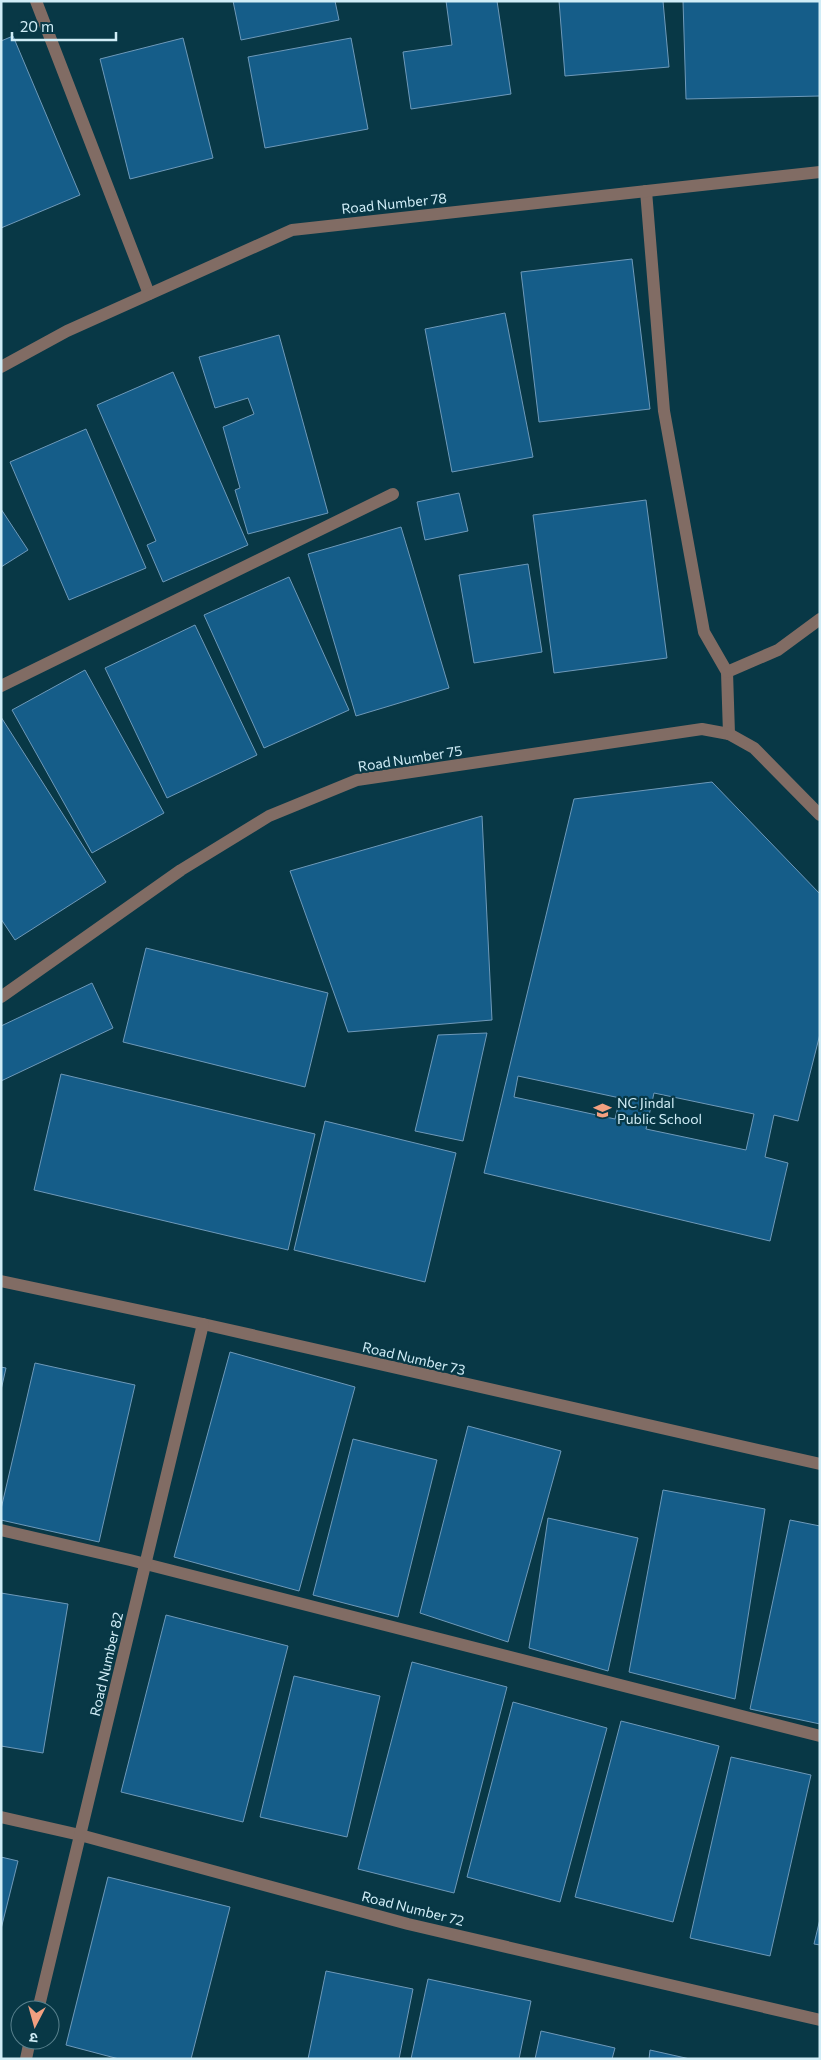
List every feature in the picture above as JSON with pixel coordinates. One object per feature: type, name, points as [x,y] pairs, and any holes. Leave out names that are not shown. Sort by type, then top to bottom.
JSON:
[{"type":"street","points":[[36,1],[149,294]]},
{"type":"street","name":"Road Number 78","points":[[1,367],[67,331],[292,230],[820,172]]},
{"type":"street","points":[[646,191],[664,411],[704,632],[727,672],[729,734]]},
{"type":"street","points":[[1,686],[393,494]]},
{"type":"street","points":[[727,672],[778,650],[820,619]]},
{"type":"street","name":"Road Number 75","points":[[1,996],[181,870],[269,816],[357,780],[702,729],[729,734],[754,748],[820,815]]},
{"type":"street","name":"Road Number 73","points":[[1,1281],[203,1324],[820,1464]]},
{"type":"street","name":"Road Number 82","points":[[40,2000],[203,1324]]},
{"type":"street","points":[[1,1530],[145,1564],[820,1736]]},
{"type":"street","name":"Road Number 72","points":[[1,1817],[80,1834],[408,1924],[820,2020]]},
{"type":"building","points":[[233,1],[335,1],[339,20],[241,40]]},
{"type":"building","points":[[446,1],[497,1],[511,94],[411,109],[403,52],[452,45]]},
{"type":"building","points":[[559,1],[663,1],[669,67],[565,76]]},
{"type":"building","points":[[683,1],[820,1],[820,96],[686,99]]},
{"type":"building","points":[[13,36],[80,195],[1,228],[1,41]]},
{"type":"building","points":[[183,38],[213,158],[130,179],[100,59]]},
{"type":"building","points":[[351,38],[368,129],[265,148],[248,57]]},
{"type":"building","points":[[632,259],[650,409],[539,422],[521,272]]},
{"type":"building","points":[[505,313],[533,457],[452,472],[425,329]]},
{"type":"building","points":[[279,335],[328,513],[248,534],[235,490],[240,488],[223,427],[254,414],[248,398],[215,408],[199,357]]},
{"type":"building","points":[[173,372],[248,545],[163,582],[147,545],[156,541],[97,405]]},
{"type":"building","points":[[86,429],[146,568],[69,600],[10,462]]},
{"type":"building","points":[[459,493],[468,531],[425,540],[417,502]]},
{"type":"building","points":[[646,500],[667,658],[554,673],[533,515]]},
{"type":"building","points":[[1,509],[28,550],[1,567]]},
{"type":"building","points":[[401,527],[449,688],[356,716],[308,554]]},
{"type":"building","points":[[528,564],[542,652],[474,663],[459,575]]},
{"type":"building","points":[[289,577],[349,710],[264,748],[204,615]]},
{"type":"building","points":[[195,625],[257,755],[167,798],[105,668]]},
{"type":"building","points":[[85,670],[164,813],[92,853],[12,710]]},
{"type":"building","points":[[1,717],[106,882],[15,940],[1,919]]},
{"type":"building","points":[[712,782],[820,894],[820,1034],[798,1121],[774,1115],[765,1157],[788,1163],[770,1241],[484,1173],[574,799]],"holes":[[[518,1076],[620,1098],[615,1119],[514,1097]],[[654,1093],[754,1114],[746,1150],[646,1129]]]},
{"type":"building","points":[[482,816],[492,1020],[348,1032],[290,871]]},
{"type":"building","points":[[146,948],[328,993],[305,1087],[123,1042]]},
{"type":"building","points":[[92,983],[113,1028],[1,1081],[1,1026]]},
{"type":"building","points":[[487,1033],[463,1141],[415,1131],[438,1035]]},
{"type":"building","points":[[61,1074],[315,1134],[288,1250],[34,1190]]},
{"type":"building","points":[[325,1121],[456,1153],[425,1282],[294,1250]]},
{"type":"building","points":[[230,1352],[355,1387],[299,1591],[174,1557]]},
{"type":"building","points":[[35,1363],[135,1385],[99,1542],[1,1520],[1,1509]]},
{"type":"building","points":[[1,1367],[6,1368],[1,1390]]},
{"type":"building","points":[[468,1426],[561,1451],[508,1642],[420,1613]]},
{"type":"building","points":[[353,1439],[437,1460],[398,1617],[313,1595]]},
{"type":"building","points":[[663,1490],[765,1509],[735,1699],[629,1672]]},
{"type":"building","points":[[548,1518],[638,1538],[608,1671],[529,1648]]},
{"type":"building","points":[[790,1520],[820,1526],[820,1724],[750,1709]]},
{"type":"building","points":[[1,1593],[68,1604],[43,1753],[1,1746]]},
{"type":"building","points":[[166,1615],[288,1646],[243,1822],[121,1792]]},
{"type":"building","points":[[412,1662],[507,1687],[454,1893],[358,1869]]},
{"type":"building","points":[[294,1676],[380,1696],[347,1837],[260,1817]]},
{"type":"building","points":[[513,1702],[607,1728],[560,1902],[467,1877]]},
{"type":"building","points":[[621,1721],[719,1746],[673,1922],[575,1897]]},
{"type":"building","points":[[731,1757],[811,1775],[770,1956],[690,1938]]},
{"type":"building","points":[[1,1857],[18,1861],[1,1929]]},
{"type":"building","points":[[108,1877],[230,1907],[191,2059],[119,2059],[66,2045]]},
{"type":"building","points":[[820,1919],[820,1945],[814,1944]]},
{"type":"building","points":[[326,1971],[413,1989],[399,2059],[308,2059]]},
{"type":"building","points":[[428,1979],[531,2001],[519,2059],[411,2059]]},
{"type":"building","points":[[541,2031],[615,2048],[612,2059],[535,2059]]},
{"type":"building","points":[[650,2050],[690,2059],[649,2059]]},
{"type":"place","name":"NC Jindal Public School","points":[[603,1110]]}]
